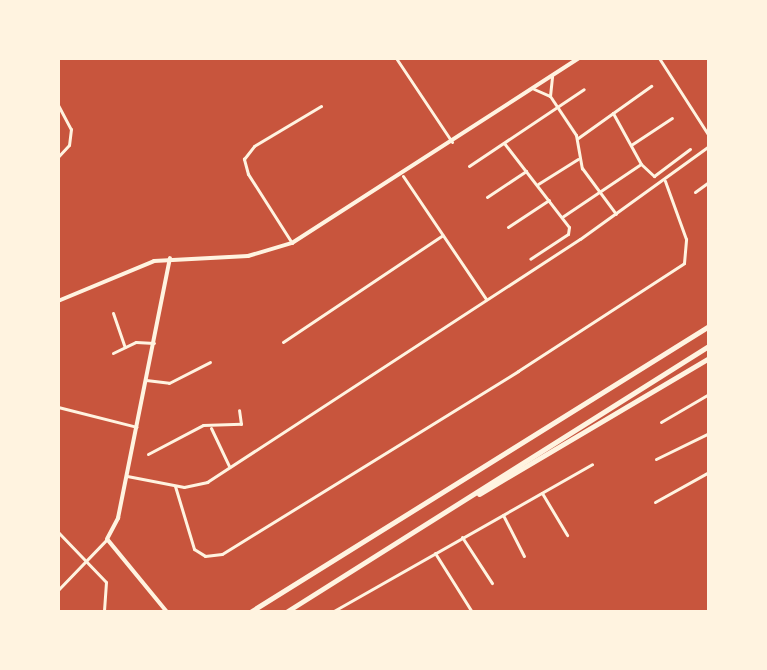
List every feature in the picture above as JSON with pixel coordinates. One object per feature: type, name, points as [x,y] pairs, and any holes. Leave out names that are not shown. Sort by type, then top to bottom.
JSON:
[{"type":"highway","points":[[250,612],[709,326]]},
{"type":"highway","points":[[286,612],[709,346]]},
{"type":"highway","points":[[441,516],[709,358]]},
{"type":"street","points":[[396,58],[452,142]]},
{"type":"street","points":[[58,301],[170,258],[248,256],[292,243],[403,176],[579,58]]},
{"type":"street","points":[[659,58],[709,136]]},
{"type":"street","points":[[550,96],[552,76]]},
{"type":"street","points":[[578,138],[651,86]]},
{"type":"street","points":[[534,88],[550,96],[578,138],[578,159],[616,214]]},
{"type":"street","points":[[469,166],[584,89]]},
{"type":"street","points":[[58,105],[71,129],[69,145],[58,157]]},
{"type":"street","points":[[292,243],[248,174],[244,159],[254,146],[321,106]]},
{"type":"street","points":[[613,113],[641,164],[654,176],[690,149]]},
{"type":"street","points":[[631,145],[672,118]]},
{"type":"street","points":[[504,143],[562,217],[568,234],[530,259]]},
{"type":"street","points":[[127,476],[175,486],[197,486],[616,214],[709,146]]},
{"type":"street","points":[[538,184],[578,159]]},
{"type":"street","points":[[562,217],[641,164]]},
{"type":"street","points":[[487,197],[526,171]]},
{"type":"street","points":[[403,176],[486,299]]},
{"type":"street","points":[[175,486],[194,549],[209,557],[222,554],[531,363],[684,263],[686,239],[665,181]]},
{"type":"street","points":[[695,192],[709,182]]},
{"type":"street","points":[[508,227],[549,200]]},
{"type":"street","points":[[283,342],[443,235]]},
{"type":"street","points":[[58,590],[107,539],[118,518],[170,258]]},
{"type":"street","points":[[113,313],[125,347]]},
{"type":"street","points":[[113,353],[125,347],[154,343]]},
{"type":"street","points":[[146,380],[169,383],[210,362]]},
{"type":"street","points":[[661,422],[709,394]]},
{"type":"street","points":[[58,407],[137,427]]},
{"type":"street","points":[[148,454],[198,427],[241,424],[239,410]]},
{"type":"street","points":[[211,428],[229,466]]},
{"type":"street","points":[[656,459],[709,433]]},
{"type":"street","points":[[332,612],[592,464]]},
{"type":"street","points":[[655,502],[709,472]]},
{"type":"street","points":[[542,492],[567,535]]},
{"type":"street","points":[[503,515],[524,556]]},
{"type":"street","points":[[58,532],[87,560],[108,587],[104,612]]},
{"type":"street","points":[[462,537],[492,583]]},
{"type":"street","points":[[107,539],[167,612]]},
{"type":"street","points":[[435,553],[472,612]]}]
